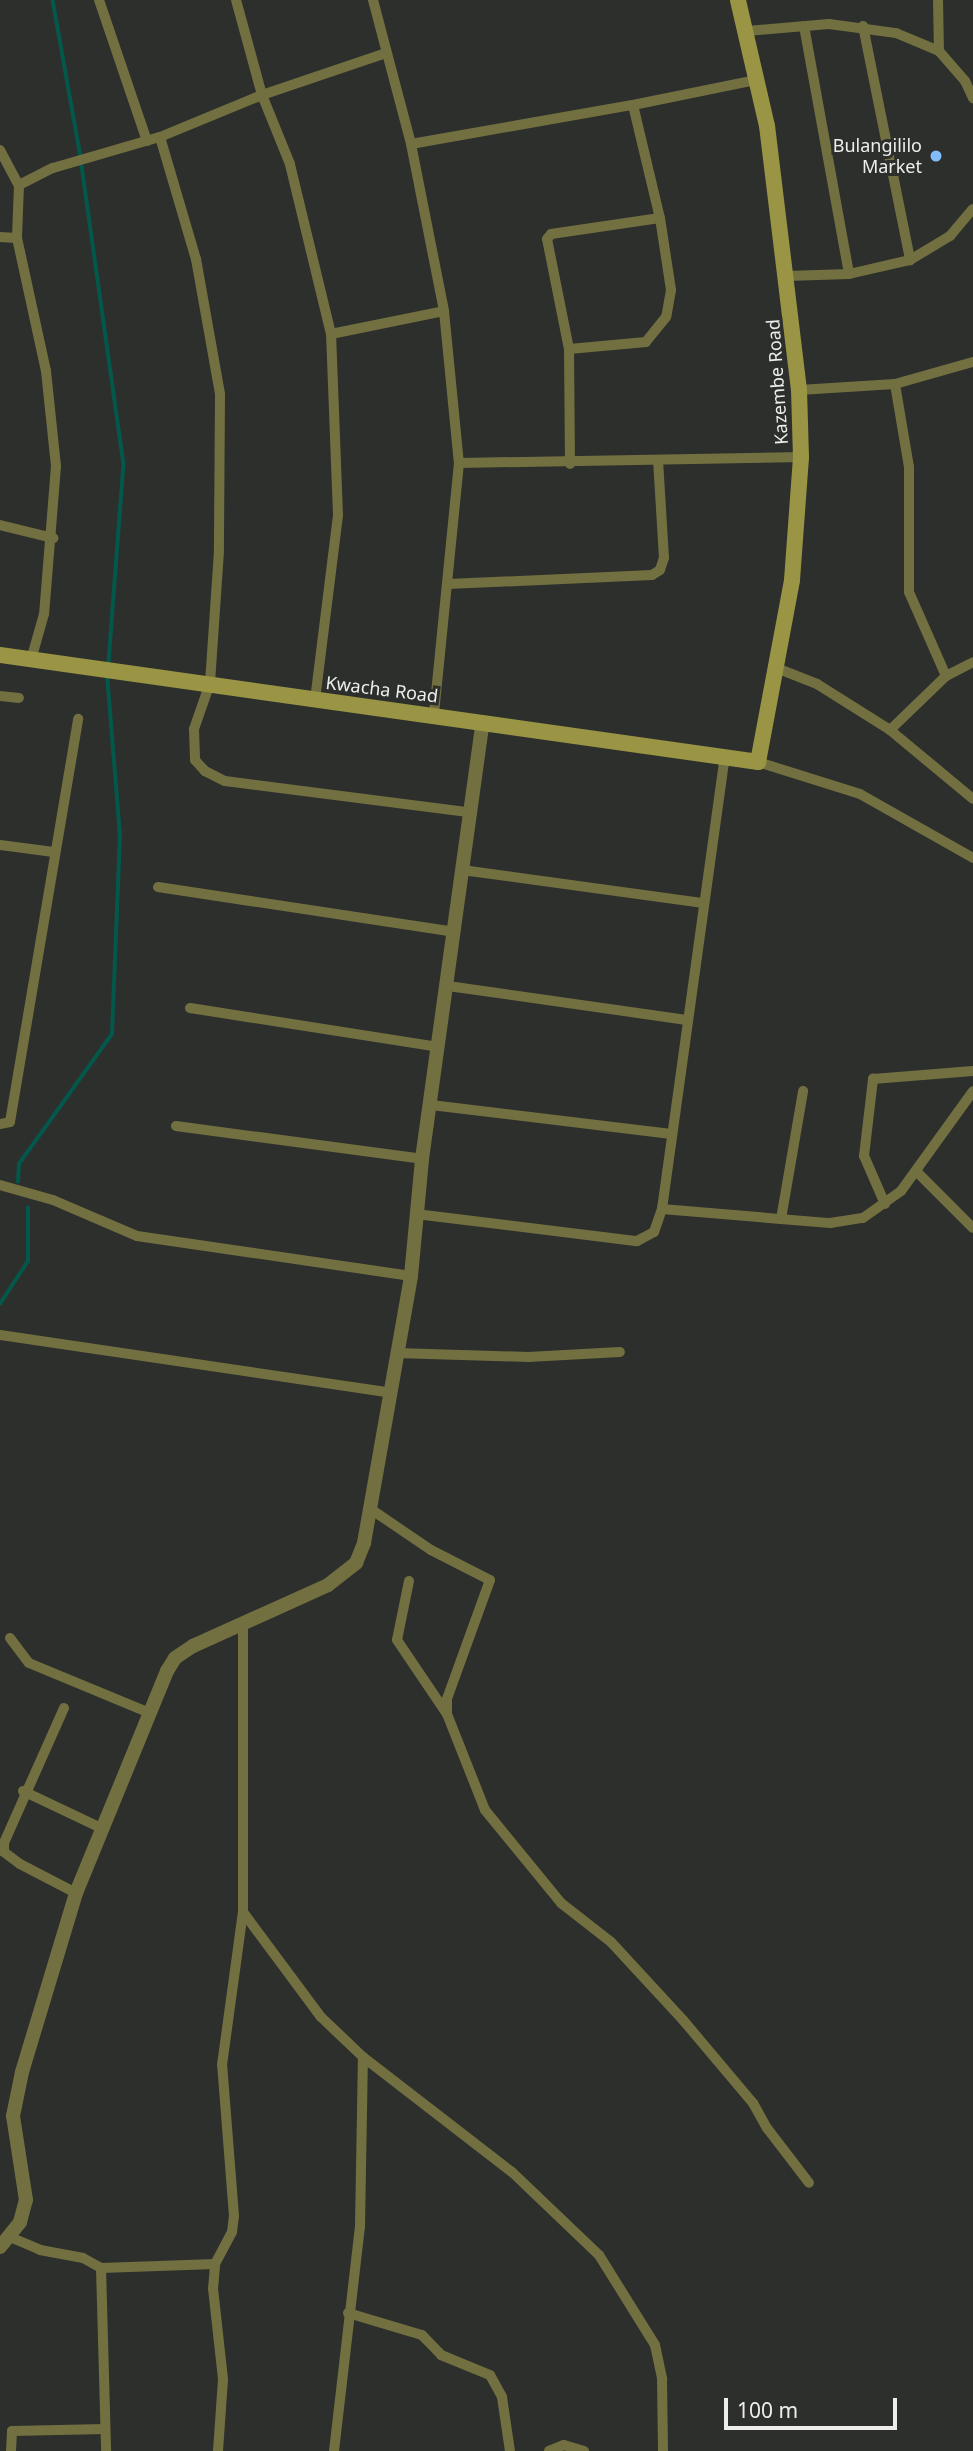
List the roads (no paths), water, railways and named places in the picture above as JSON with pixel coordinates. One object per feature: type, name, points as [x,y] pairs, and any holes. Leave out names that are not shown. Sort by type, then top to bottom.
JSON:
[{"type":"main road","name":"Kazembe Road","points":[[738,0],[767,126],[799,390],[801,457],[800,512],[779,669],[758,762]]},
{"type":"main road","name":"Kwacha Road","points":[[0,655],[758,762]]},
{"type":"street","points":[[99,0],[147,141]]},
{"type":"street","points":[[236,0],[262,94],[294,177],[331,334],[338,515],[315,700]]},
{"type":"street","points":[[373,0],[411,144],[444,311],[459,463],[434,715]]},
{"type":"street","points":[[938,0],[939,51]]},
{"type":"street","points":[[747,31],[804,26],[863,26],[896,33],[939,51],[965,80],[973,98]]},
{"type":"street","points":[[804,26],[849,274]]},
{"type":"street","points":[[863,26],[910,260]]},
{"type":"street","points":[[19,185],[53,168],[147,141],[262,94],[387,53]]},
{"type":"street","points":[[411,144],[634,106],[756,80]]},
{"type":"street","points":[[569,349],[646,342],[661,329],[671,290],[660,218],[634,106]]},
{"type":"street","points":[[160,136],[199,271],[220,394],[222,475],[210,683],[194,729],[195,760],[205,771],[225,782],[468,812]]},
{"type":"street","points":[[0,150],[19,185],[17,238],[46,371],[56,466],[54,538],[44,614],[31,660]]},
{"type":"street","points":[[787,276],[849,274],[910,260],[950,236],[973,209]]},
{"type":"street","points":[[570,464],[569,349],[547,239],[551,234],[660,218]]},
{"type":"street","points":[[0,237],[17,238]]},
{"type":"street","points":[[331,334],[444,311]]},
{"type":"street","points":[[799,390],[895,384],[973,362]]},
{"type":"street","points":[[895,384],[909,467],[909,592],[946,676]]},
{"type":"street","points":[[459,463],[570,464],[801,457]]},
{"type":"street","points":[[448,584],[652,575],[660,570],[664,558],[659,460]]},
{"type":"street","points":[[0,525],[54,538]]},
{"type":"street","points":[[890,730],[946,676],[973,662]]},
{"type":"street","points":[[779,669],[817,684],[890,730],[973,799]]},
{"type":"street","points":[[0,696],[19,698]]},
{"type":"street","points":[[0,1124],[10,1122],[54,852],[62,833],[78,719]]},
{"type":"street","points":[[215,2264],[101,2269],[83,2258],[5,2242],[26,2200],[15,2142],[16,2094],[76,1893],[100,1828],[175,1658],[346,1573],[364,1543],[372,1510],[388,1392],[411,1276],[422,1159],[448,986],[468,812],[483,722]]},
{"type":"street","points":[[416,1213],[637,1241],[654,1232],[662,1209],[702,902],[725,756]]},
{"type":"street","points":[[758,762],[860,794],[973,858]]},
{"type":"street","points":[[0,845],[54,852]]},
{"type":"street","points":[[462,870],[702,902]]},
{"type":"street","points":[[158,887],[454,932]]},
{"type":"street","points":[[448,986],[687,1020]]},
{"type":"street","points":[[190,1008],[438,1047]]},
{"type":"street","points":[[885,1204],[864,1156],[873,1079],[973,1071]]},
{"type":"street","points":[[780,1219],[803,1091]]},
{"type":"street","points":[[662,1209],[780,1219],[852,1221],[885,1204],[916,1172],[950,1118],[971,1096]]},
{"type":"street","points":[[431,1105],[671,1134]]},
{"type":"street","points":[[176,1126],[422,1159]]},
{"type":"street","points":[[916,1172],[973,1228]]},
{"type":"street","points":[[0,1185],[40,1196],[137,1236],[411,1276]]},
{"type":"street","points":[[0,1335],[388,1392]]},
{"type":"street","points":[[396,1353],[528,1357],[620,1352]]},
{"type":"street","points":[[372,1510],[431,1550],[490,1580],[447,1699],[447,1714]]},
{"type":"street","points":[[409,1581],[397,1640],[447,1714],[478,1797],[509,1842],[561,1903],[611,1942],[754,2103],[809,2183]]},
{"type":"street","points":[[218,2451],[223,2379],[213,2312],[215,2264],[232,2232],[234,2216],[222,2065],[243,1912],[243,1626]]},
{"type":"street","points":[[10,1639],[29,1663],[149,1713]]},
{"type":"street","points":[[64,1708],[6,1828],[4,1852],[76,1893]]},
{"type":"street","points":[[23,1791],[100,1828]]},
{"type":"street","points":[[243,1912],[321,2017],[363,2057],[512,2172],[599,2255],[655,2345],[662,2379],[663,2451]]},
{"type":"street","points":[[334,2451],[360,2226],[363,2057]]},
{"type":"street","points":[[101,2269],[106,2451]]},
{"type":"street","points":[[348,2313],[422,2335],[441,2356],[490,2375],[502,2397],[510,2451]]},
{"type":"street","points":[[11,2451],[6,2431],[105,2429]]},
{"type":"street","points":[[549,2451],[564,2445],[584,2451]]},
{"type":"waterway","points":[[53,0],[81,157]]},
{"type":"waterway","points":[[82,166],[124,463],[109,664]]},
{"type":"waterway","points":[[18,1182],[19,1164],[112,1034],[120,836],[107,676]]},
{"type":"waterway","points":[[0,1304],[28,1261],[28,1208]]},
{"type":"place","name":"Bulangililo Market","points":[[936,156]]}]
